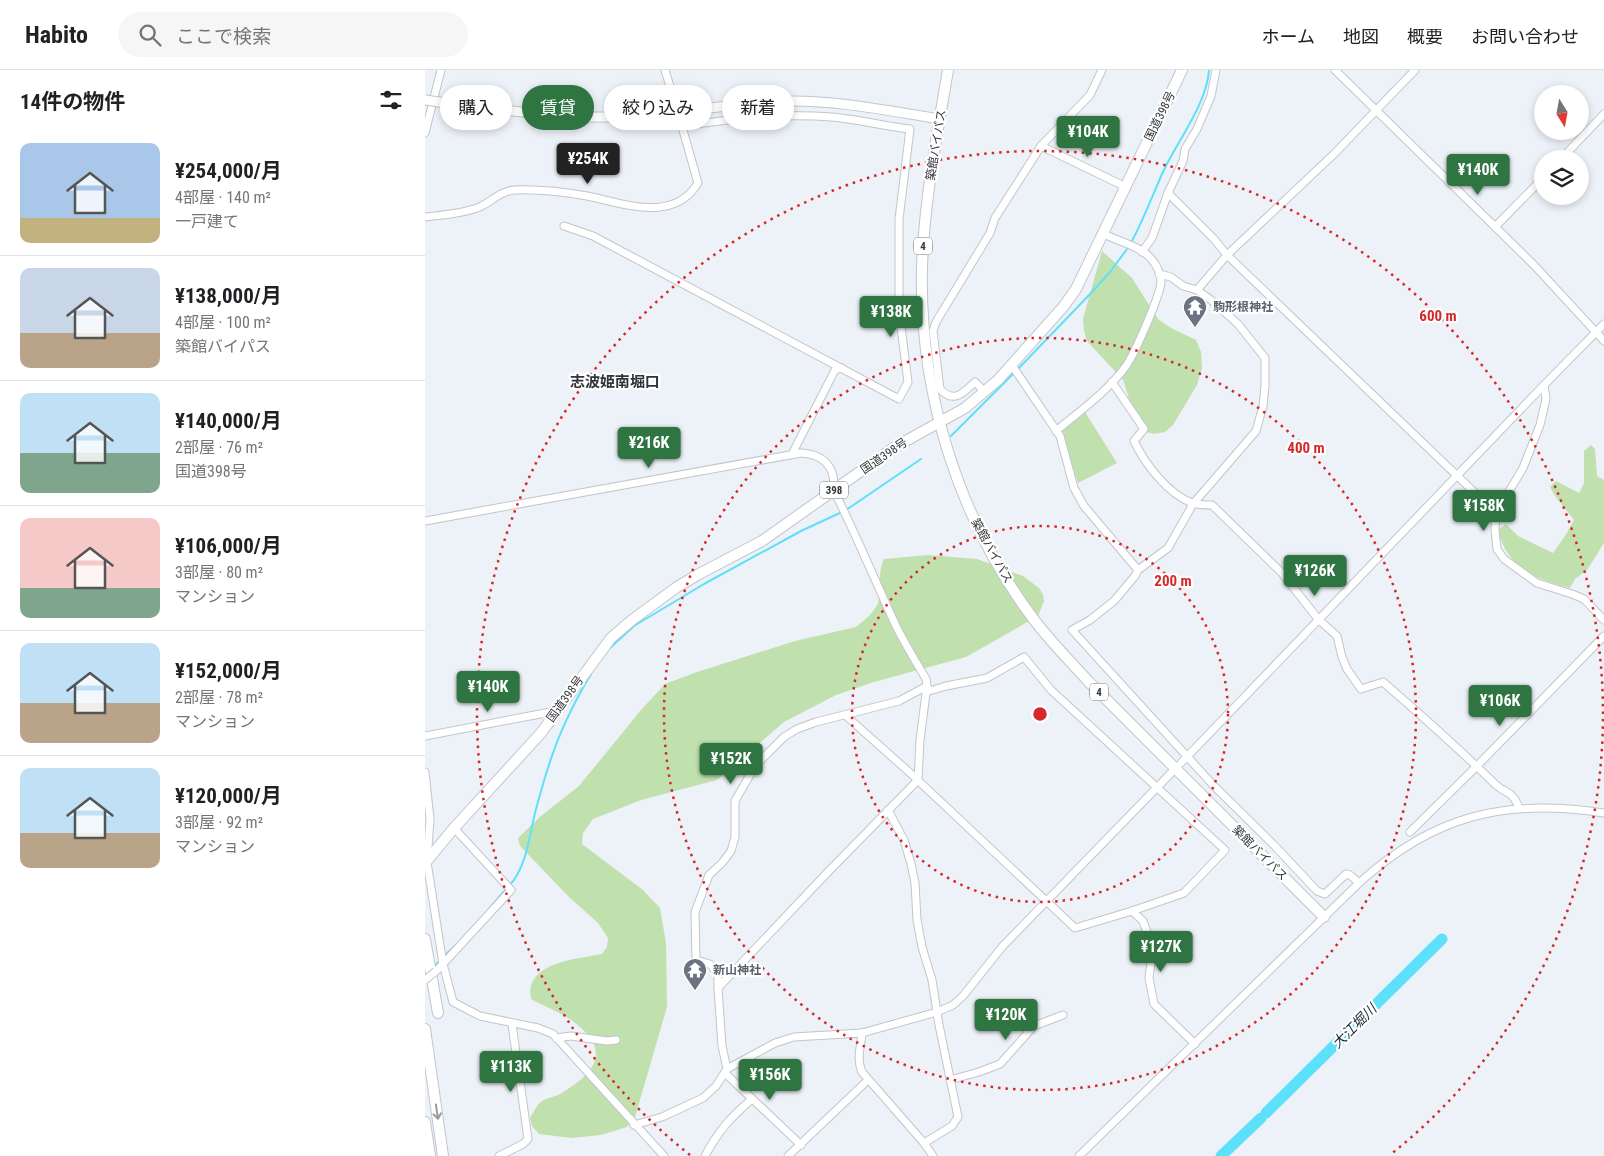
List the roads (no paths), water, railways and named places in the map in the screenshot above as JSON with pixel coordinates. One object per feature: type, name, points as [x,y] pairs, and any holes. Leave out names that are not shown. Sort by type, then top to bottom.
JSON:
[{"type":"highway","name":"築館バイパス","points":[[948,70],[924,230],[922,304],[929,369],[940,422],[953,467],[972,515],[996,562],[1035,622],[1088,680],[1324,917]]},
{"type":"highway","name":"国道398号","points":[[426,863],[454,828],[541,733],[611,638],[632,620],[677,587],[762,541],[895,447],[965,408],[1013,367],[1076,289],[1183,70]]},
{"type":"highway","points":[[425,939],[437,1013]]},
{"type":"highway","points":[[425,1029],[443,1156]]},
{"type":"highway","points":[[425,1122],[430,1156]]},
{"type":"main road","points":[[425,100],[590,117],[652,114],[749,104],[804,101],[940,119]]},
{"type":"street","points":[[425,133],[441,70]]},
{"type":"street","points":[[665,70],[670,85]]},
{"type":"street","points":[[985,392],[975,382],[954,397],[946,396],[940,389],[933,331],[936,322],[990,233],[995,218],[1041,146],[1091,95],[1102,70]]},
{"type":"street","points":[[1142,252],[1152,238],[1168,193],[1183,161],[1185,149],[1197,129],[1211,96],[1216,70]]},
{"type":"street","points":[[1335,70],[1533,264],[1604,341]]},
{"type":"street","points":[[1197,290],[1227,255],[1334,154],[1415,70]]},
{"type":"street","points":[[1570,150],[1604,114]]},
{"type":"street","points":[[564,226],[593,236],[899,399],[908,382],[899,311],[899,219],[910,129],[832,117],[813,116],[766,116],[712,122]]},
{"type":"street","points":[[425,217],[459,213],[480,207],[499,194],[511,190],[587,196],[633,208],[650,209],[673,204],[693,193],[699,183],[683,130]]},
{"type":"street","points":[[1041,146],[1126,187]]},
{"type":"street","points":[[1495,227],[1534,187]]},
{"type":"street","points":[[1168,193],[1227,255],[1496,513]]},
{"type":"street","points":[[1056,430],[1111,382],[1125,366],[1160,289],[1161,280],[1153,260],[1142,252],[1103,234]]},
{"type":"street","points":[[1159,274],[1171,277],[1183,286],[1197,290],[1211,300],[1238,324],[1265,358],[1263,406],[1256,431],[1193,504],[1168,548],[1138,570],[1115,601],[1090,620],[1072,630],[1214,786],[1274,845],[1319,893],[1327,892],[1346,874],[1351,875],[1359,883]]},
{"type":"street","points":[[1181,763],[1604,324]]},
{"type":"street","points":[[1013,367],[1060,436],[1074,488],[1084,506],[1138,570]]},
{"type":"street","points":[[792,454],[835,370],[842,368]]},
{"type":"street","points":[[1111,382],[1144,429],[1134,441],[1139,452],[1158,477],[1179,496],[1193,504],[1212,505],[1281,573],[1318,619],[1337,636],[1347,669],[1361,689],[1383,682],[1498,786],[1512,795],[1519,808]]},
{"type":"street","points":[[1544,385],[1546,399],[1540,425],[1523,468],[1496,513],[1497,549],[1504,559],[1537,583],[1584,599],[1604,620]]},
{"type":"street","points":[[425,520],[792,454],[815,454],[830,468],[835,477],[834,490],[897,628],[926,680],[927,689],[918,780],[718,988]]},
{"type":"street","points":[[1410,832],[1604,636]]},
{"type":"street","points":[[801,1145],[752,1099],[726,1071],[722,1046],[718,988],[719,974],[710,964],[696,960],[695,912],[709,875],[731,851],[735,837],[735,802],[755,766],[785,737],[797,729],[816,722],[899,701],[927,689],[987,678],[1024,657],[1051,690],[1225,850],[1183,893],[1075,928],[918,780],[845,715]]},
{"type":"street","points":[[425,736],[556,711]]},
{"type":"street","points":[[425,772],[430,819],[426,863],[442,960],[453,1002],[479,1016],[538,1028],[553,1034],[664,1156]]},
{"type":"street","points":[[634,1125],[662,1117],[703,1098],[716,1086],[726,1071],[775,1043],[794,1037],[816,1034],[862,1033],[937,1012],[953,1004],[963,996],[1002,947],[1171,773]]},
{"type":"street","points":[[1079,1156],[1359,883],[1397,851],[1446,826],[1479,815],[1519,808],[1555,807],[1604,813]]},
{"type":"street","points":[[888,810],[904,840],[911,864],[922,947],[929,968],[958,1117],[952,1126],[924,1143]]},
{"type":"street","points":[[425,980],[436,971],[442,960],[491,914],[511,890],[454,828]]},
{"type":"street","points":[[1132,911],[1143,921],[1151,943],[1152,954],[1149,978],[1154,1004],[1195,1044]]},
{"type":"street","points":[[950,1080],[1000,1064],[1033,1026],[1063,1014]]},
{"type":"street","points":[[499,1156],[523,1144],[528,1139],[512,1024]]},
{"type":"street","points":[[862,1033],[858,1063],[868,1080],[924,1143],[933,1156]]},
{"type":"street","points":[[556,1038],[571,1036],[607,1042],[616,1040]]},
{"type":"street","points":[[788,1156],[868,1080]]},
{"type":"street","points":[[705,1156],[715,1136],[726,1122],[752,1099]]},
{"type":"waterway","points":[[1132,241],[1162,174],[1197,110],[1207,83],[1209,70]]},
{"type":"waterway","points":[[1017,370],[1093,291],[1127,249]]},
{"type":"waterway","points":[[951,436],[1014,373]]},
{"type":"waterway","points":[[846,510],[921,459]]},
{"type":"waterway","points":[[610,648],[634,626],[704,584],[801,531],[842,512]]},
{"type":"waterway","points":[[510,885],[524,860],[541,790],[556,744],[572,708],[591,674]]},
{"type":"waterway","points":[[489,909],[507,888]]},
{"type":"waterway","name":"大江堀川","points":[[1266,1113],[1442,939]]},
{"type":"waterway","points":[[444,956],[455,946]]},
{"type":"waterway","points":[[435,965],[441,960]]},
{"type":"waterway","name":"大江堀川","points":[[1221,1156],[1261,1118]]},
{"type":"place","name":"駒形根神社","points":[[1195,328]]},
{"type":"place","name":"新山神社","points":[[695,991]]},
{"type":"district","name":"志波姫南堀口","points":[[615,382]]}]
